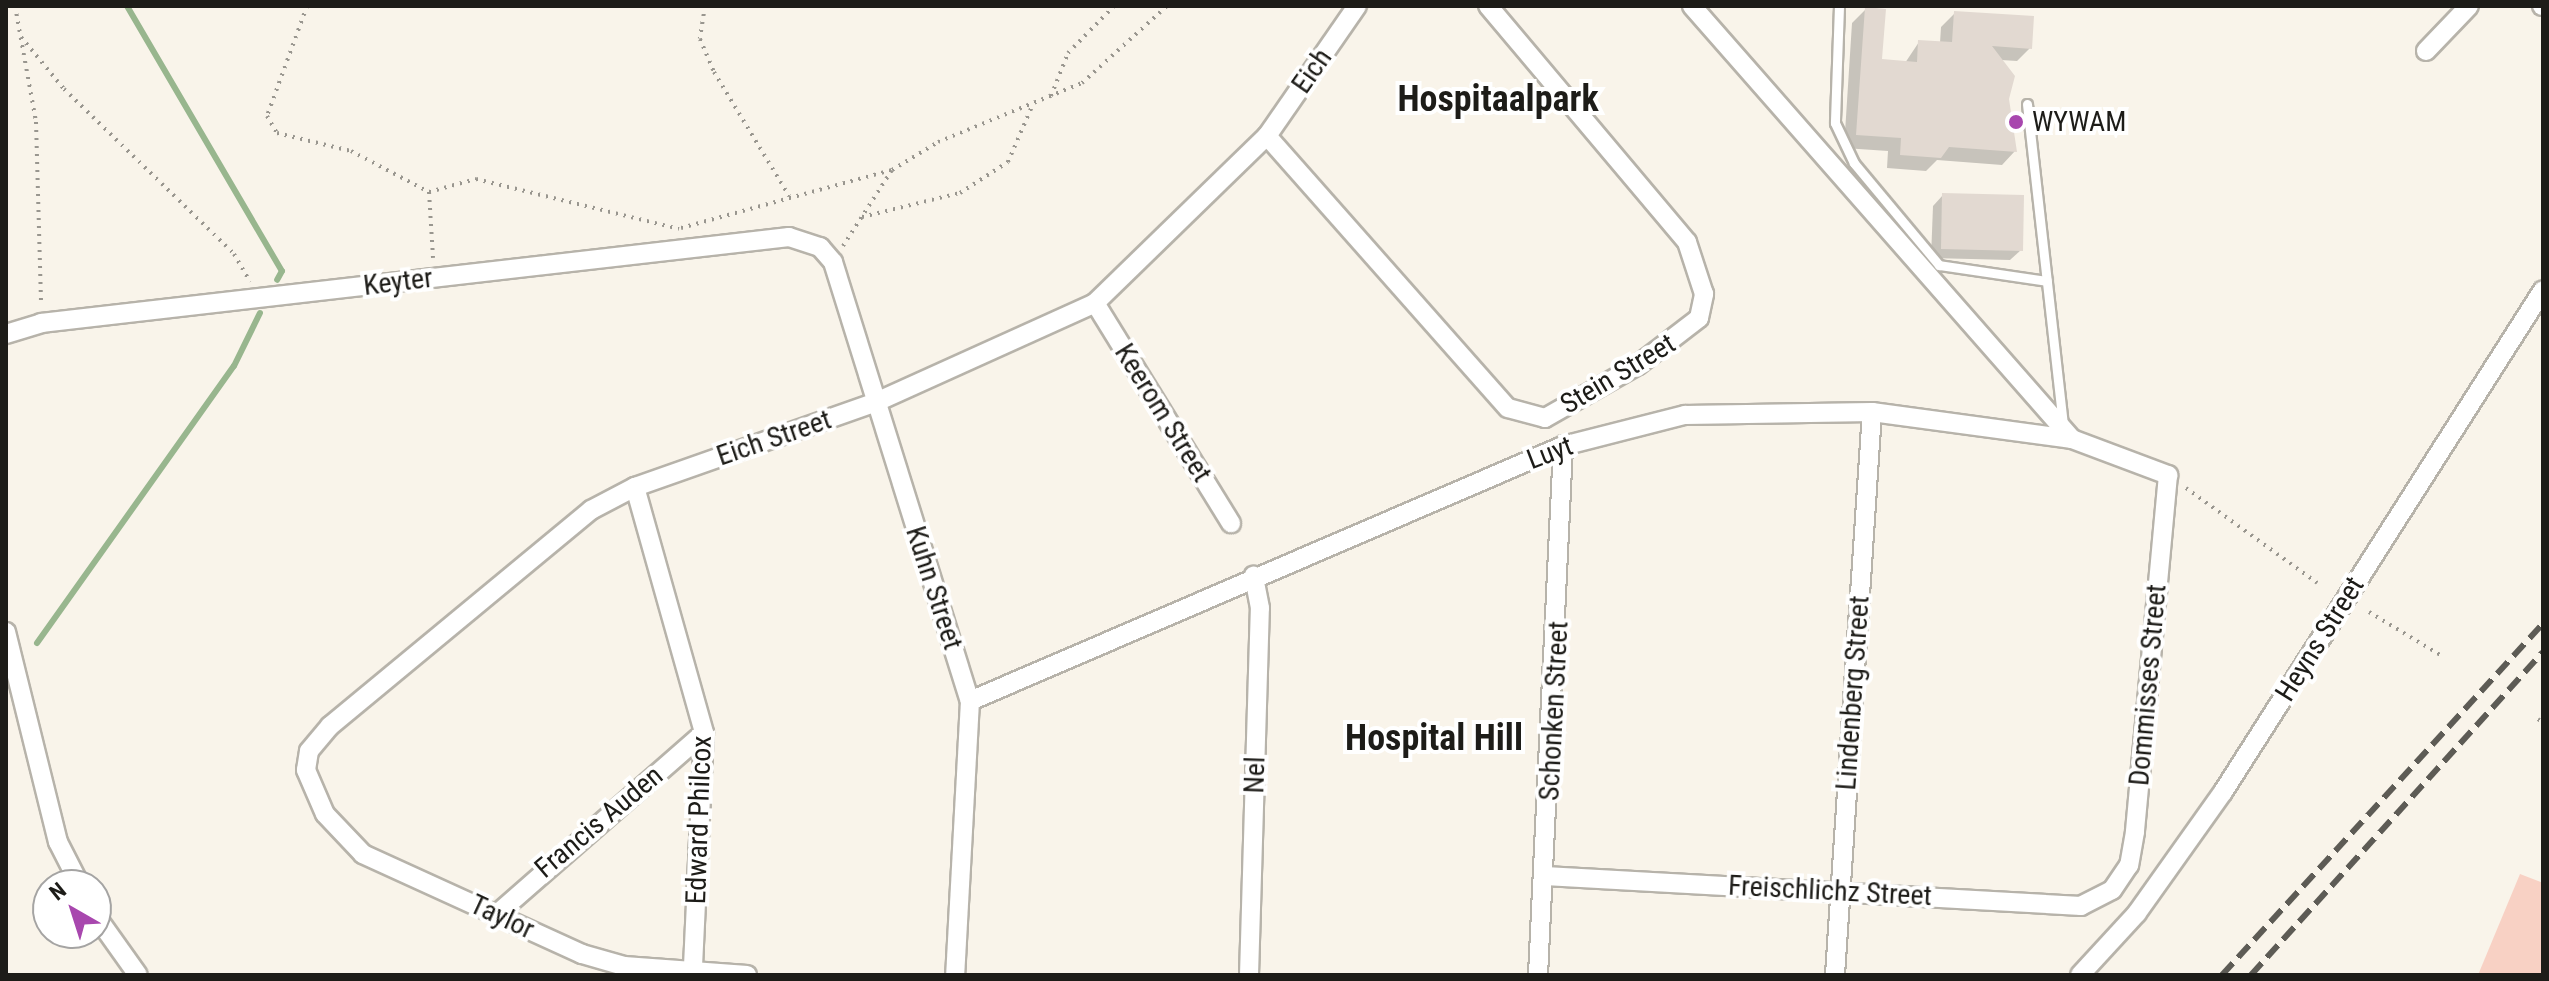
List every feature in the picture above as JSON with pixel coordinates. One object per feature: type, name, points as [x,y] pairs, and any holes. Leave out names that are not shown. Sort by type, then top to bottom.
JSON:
[{"type":"street","name":"Eich","points":[[1267,136],[1357,6]]},
{"type":"street","name":"Stein Street","points":[[1267,136],[1508,408],[1545,418],[1638,365],[1699,318],[1704,294],[1687,242],[1488,6]]},
{"type":"street","points":[[1692,6],[2068,434]]},
{"type":"street","points":[[2426,51],[2469,6]]},
{"type":"street","name":"Eich Street","points":[[306,770],[309,751],[330,726],[591,510],[635,487],[874,403],[1095,303],[1267,136]]},
{"type":"street","name":"Keyter","points":[[7,332],[41,323],[789,237],[820,247],[833,262]]},
{"type":"street","name":"Kuhn Street","points":[[833,262],[874,403],[970,701],[955,975]]},
{"type":"street","name":"Heyns Street","points":[[2080,975],[2137,913],[2223,792],[2543,290]]},
{"type":"street","name":"Keerom Street","points":[[1095,303],[1231,523]]},
{"type":"street","name":"Luyt","points":[[970,701],[1254,576],[1563,446],[1685,415],[1872,412],[2068,434],[2168,475]]},
{"type":"street","name":"Lindenberg Street","points":[[1835,975],[1872,412]]},
{"type":"street","name":"Schonken Street","points":[[1538,975],[1563,446]]},
{"type":"street","name":"Dommisses Street","points":[[2112,890],[2129,865],[2135,832],[2168,475]]},
{"type":"street","name":"Edward Philcox","points":[[635,487],[704,733],[693,970]]},
{"type":"street","name":"Nel","points":[[1249,975],[1260,608],[1254,576]]},
{"type":"street","points":[[6,632],[58,842],[72,869]]},
{"type":"street","name":"Francis Auden","points":[[497,914],[704,733]]},
{"type":"street","name":"Taylor","points":[[306,770],[325,814],[363,854],[582,954],[624,966],[747,975]]},
{"type":"street","name":"Freischlichz Street","points":[[1545,876],[1840,890],[2081,906],[2112,890]]},
{"type":"street","points":[[112,938],[138,975]]},
{"type":"lane","points":[[1839,6],[1835,123],[1854,163],[1939,265],[2047,281]]},
{"type":"lane","points":[[2027,104],[2068,434]]},
{"type":"path","points":[[15,6],[36,122],[41,323]]},
{"type":"path","points":[[307,6],[267,116],[270,127],[351,151],[429,192],[476,179],[679,229]]},
{"type":"path","points":[[705,6],[700,39],[714,72],[789,196]]},
{"type":"path","points":[[1051,96],[1068,53],[1114,6]]},
{"type":"path","points":[[667,235],[789,196],[892,170],[938,142],[1051,96],[1093,74],[1167,6]]},
{"type":"path","points":[[21,37],[64,89],[234,254],[260,298]]},
{"type":"path","points":[[862,217],[960,193],[1008,162],[1033,103]]},
{"type":"path","points":[[833,262],[892,170]]},
{"type":"path","points":[[429,192],[434,278]]},
{"type":"path","points":[[2168,475],[2317,583]]},
{"type":"path","points":[[2369,612],[2442,656]]},
{"type":"path","points":[[2538,719],[2543,723]]},
{"type":"shaded area","points":[[2520,874],[2543,883],[2543,975],[2478,975]]},
{"type":"building","points":[[1865,7],[1886,9],[1882,59],[1917,62],[1918,40],[1952,42],[1954,11],[2034,16],[2032,49],[1992,46],[2015,76],[2009,99],[2017,152],[1949,147],[1941,158],[1900,155],[1901,138],[1856,135]]},
{"type":"building","points":[[1942,193],[2024,195],[2023,251],[1941,249]]},
{"type":"waterway","points":[[127,6],[282,271],[277,280]]},
{"type":"waterway","points":[[37,643],[234,366],[260,313]]},
{"type":"railway","points":[[2222,975],[2543,624]]},
{"type":"railway","points":[[2251,975],[2543,652]]},
{"type":"place","name":"WYWAM","points":[[2016,122]]},
{"type":"district","name":"Hospitaalpark","points":[[1498,100]]},
{"type":"district","name":"Hospital Hill","points":[[1434,739]]}]
